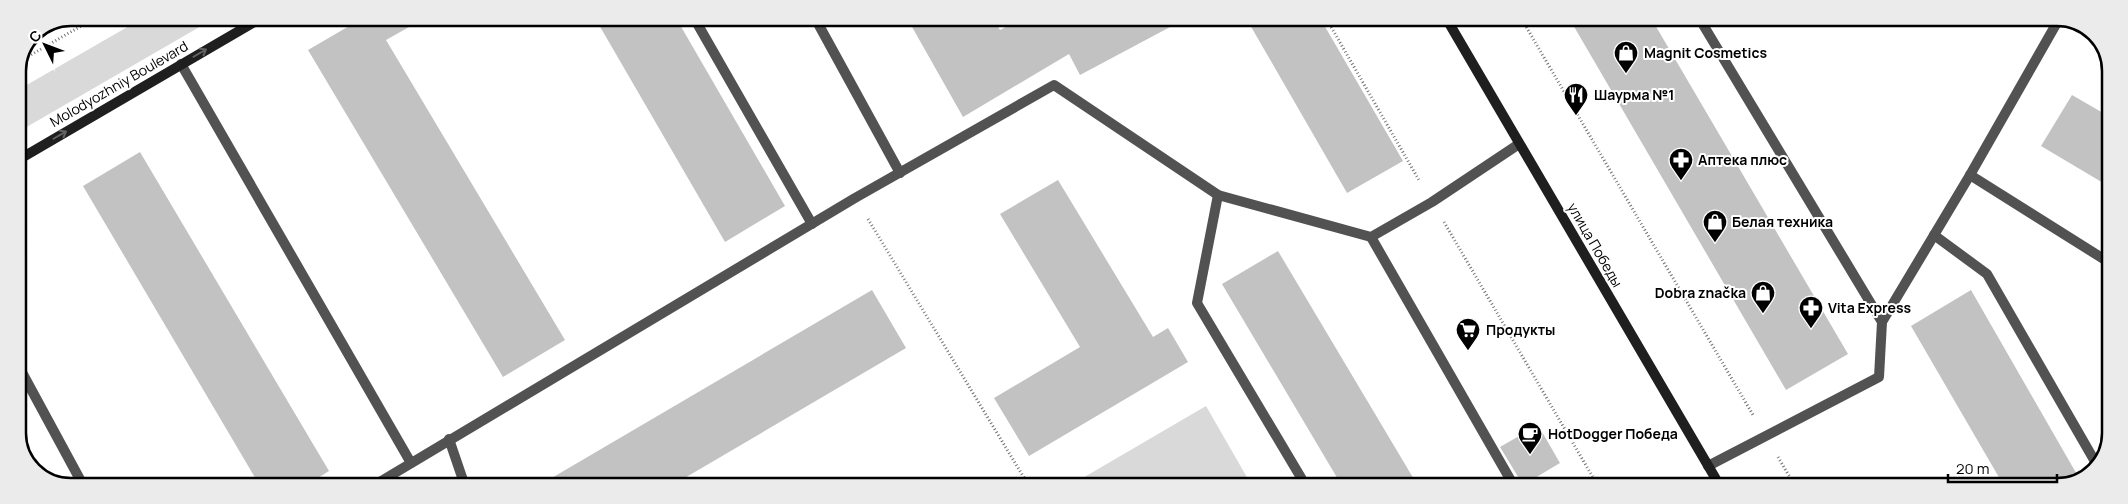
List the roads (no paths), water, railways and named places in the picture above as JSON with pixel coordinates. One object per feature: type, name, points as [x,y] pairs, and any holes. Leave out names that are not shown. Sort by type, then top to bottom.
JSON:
[{"type":"main road","name":"Molodyozhniy Boulevard","points":[[26,155],[247,26]]},
{"type":"main road","name":"улица Победы","points":[[1451,26],[1715,478]]},
{"type":"lane","points":[[699,26],[812,224]]},
{"type":"lane","points":[[819,26],[900,173]]},
{"type":"lane","points":[[1704,26],[1882,322]]},
{"type":"lane","points":[[1708,466],[1879,377],[1882,322],[1970,175],[2055,26]]},
{"type":"lane","points":[[181,64],[411,462]]},
{"type":"lane","points":[[386,478],[855,198],[1054,85],[1218,195],[1371,237],[1509,478]]},
{"type":"lane","points":[[1371,237],[1432,202],[1519,144]]},
{"type":"lane","points":[[1970,175],[2102,257]]},
{"type":"lane","points":[[1218,195],[1198,303],[1301,478]]},
{"type":"lane","points":[[1934,235],[1987,274],[2093,459]]},
{"type":"lane","points":[[26,380],[79,478]]},
{"type":"lane","points":[[449,439],[462,478]]},
{"type":"place","name":"Magnit Cosmetics","points":[[1626,74]]},
{"type":"place","name":"Шаурма №1","points":[[1576,116]]},
{"type":"place","name":"Аптека плюс","points":[[1681,181]]},
{"type":"place","name":"Белая техника","points":[[1715,243]]},
{"type":"place","name":"Dobra značka","points":[[1763,314]]},
{"type":"place","name":"Vita Express","points":[[1811,329]]},
{"type":"place","name":"Продукты","points":[[1468,351]]},
{"type":"place","name":"HotDogger Победа","points":[[1530,455]]}]
